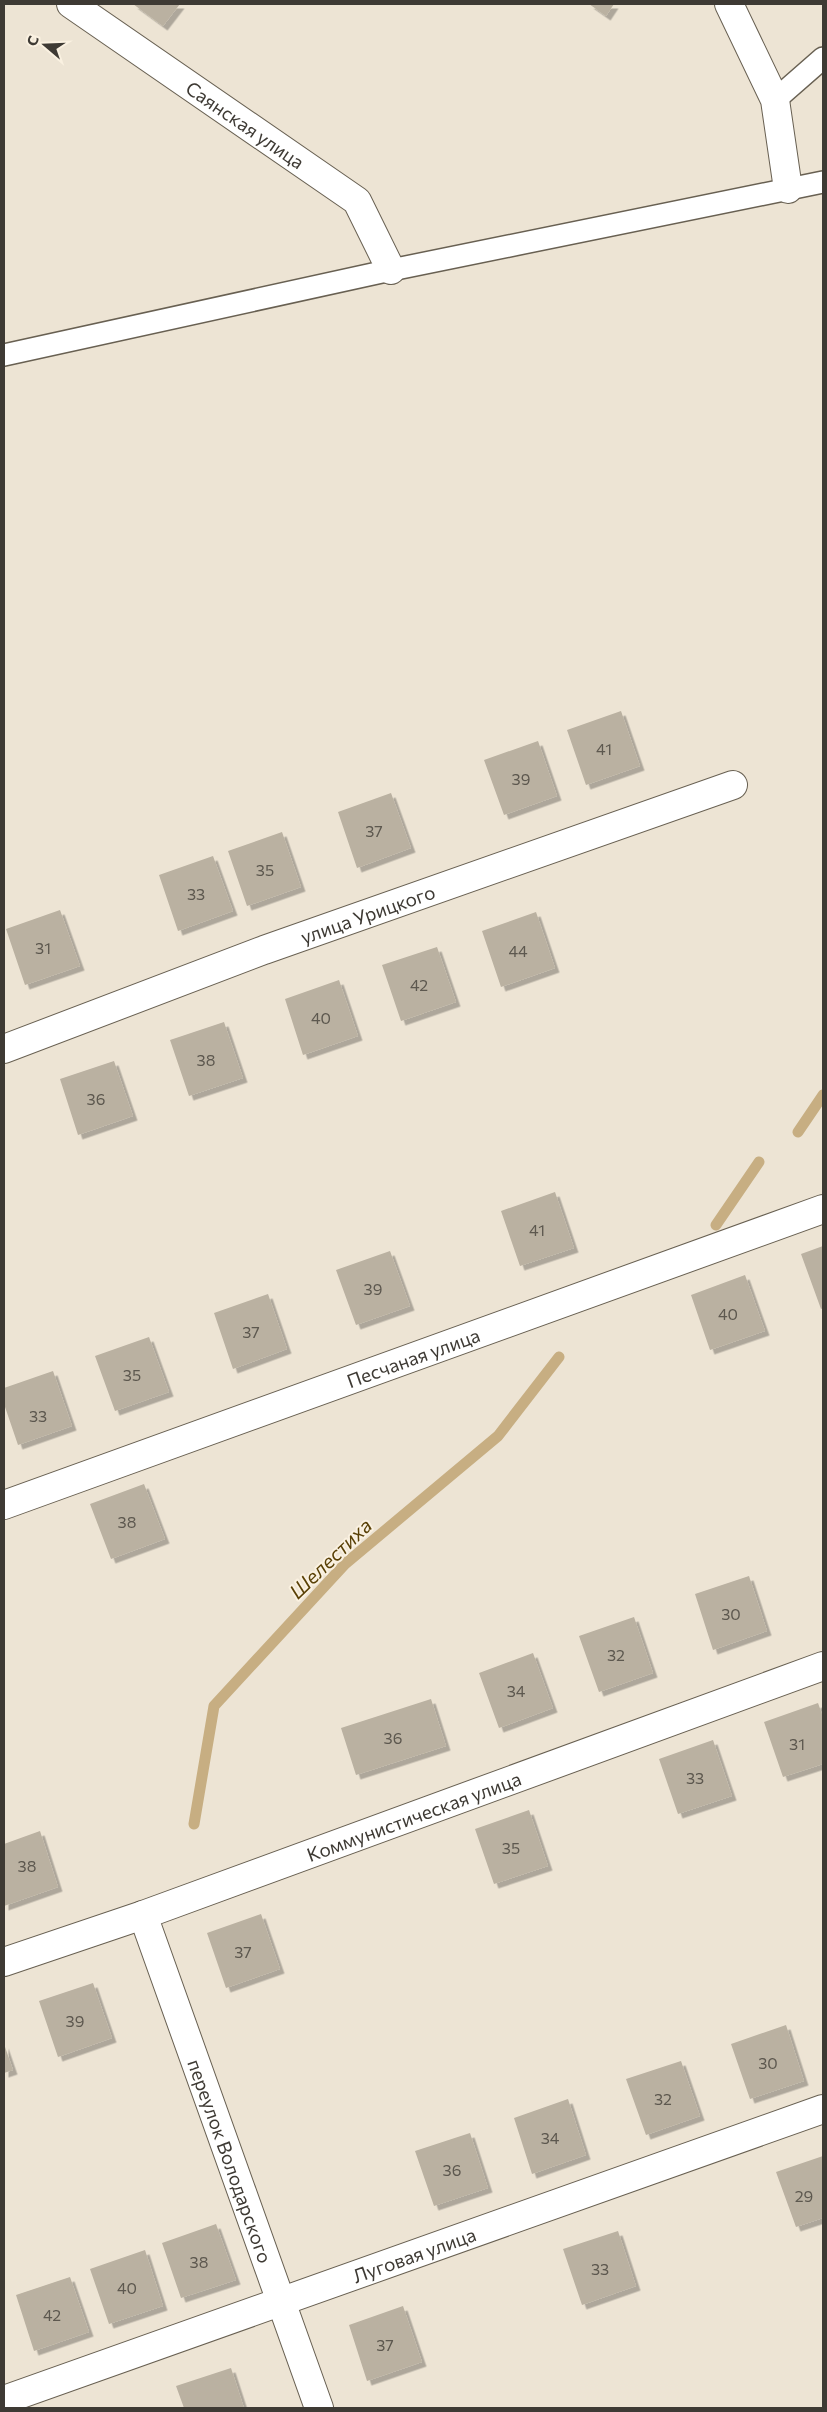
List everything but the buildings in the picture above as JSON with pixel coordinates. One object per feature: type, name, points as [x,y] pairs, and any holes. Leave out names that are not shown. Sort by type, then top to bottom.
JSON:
[{"type":"street","name":"Саянская улица","points":[[71,4],[357,201],[392,270]]},
{"type":"street","points":[[729,4],[776,100],[788,190]]},
{"type":"street","name":"улица Урицкого","points":[[4,1049],[264,950],[733,785]]},
{"type":"street","name":"Песчаная улица","points":[[4,1504],[823,1209]]},
{"type":"street","name":"Коммунистическая улица","points":[[4,1962],[143,1915],[823,1666]]},
{"type":"street","name":"переулок Володарского","points":[[143,1915],[279,2302],[319,2408]]},
{"type":"street","name":"Луговая улица","points":[[4,2400],[823,2109]]},
{"type":"lane","points":[[776,100],[823,58]]},
{"type":"lane","points":[[4,356],[392,270],[823,182]]},
{"type":"waterway","name":"Шелестиха","points":[[798,1132],[823,1095]]},
{"type":"waterway","name":"Шелестиха","points":[[716,1225],[759,1162]]},
{"type":"waterway","name":"Шелестиха","points":[[194,1824],[214,1706],[345,1564],[498,1436],[559,1357]]}]
